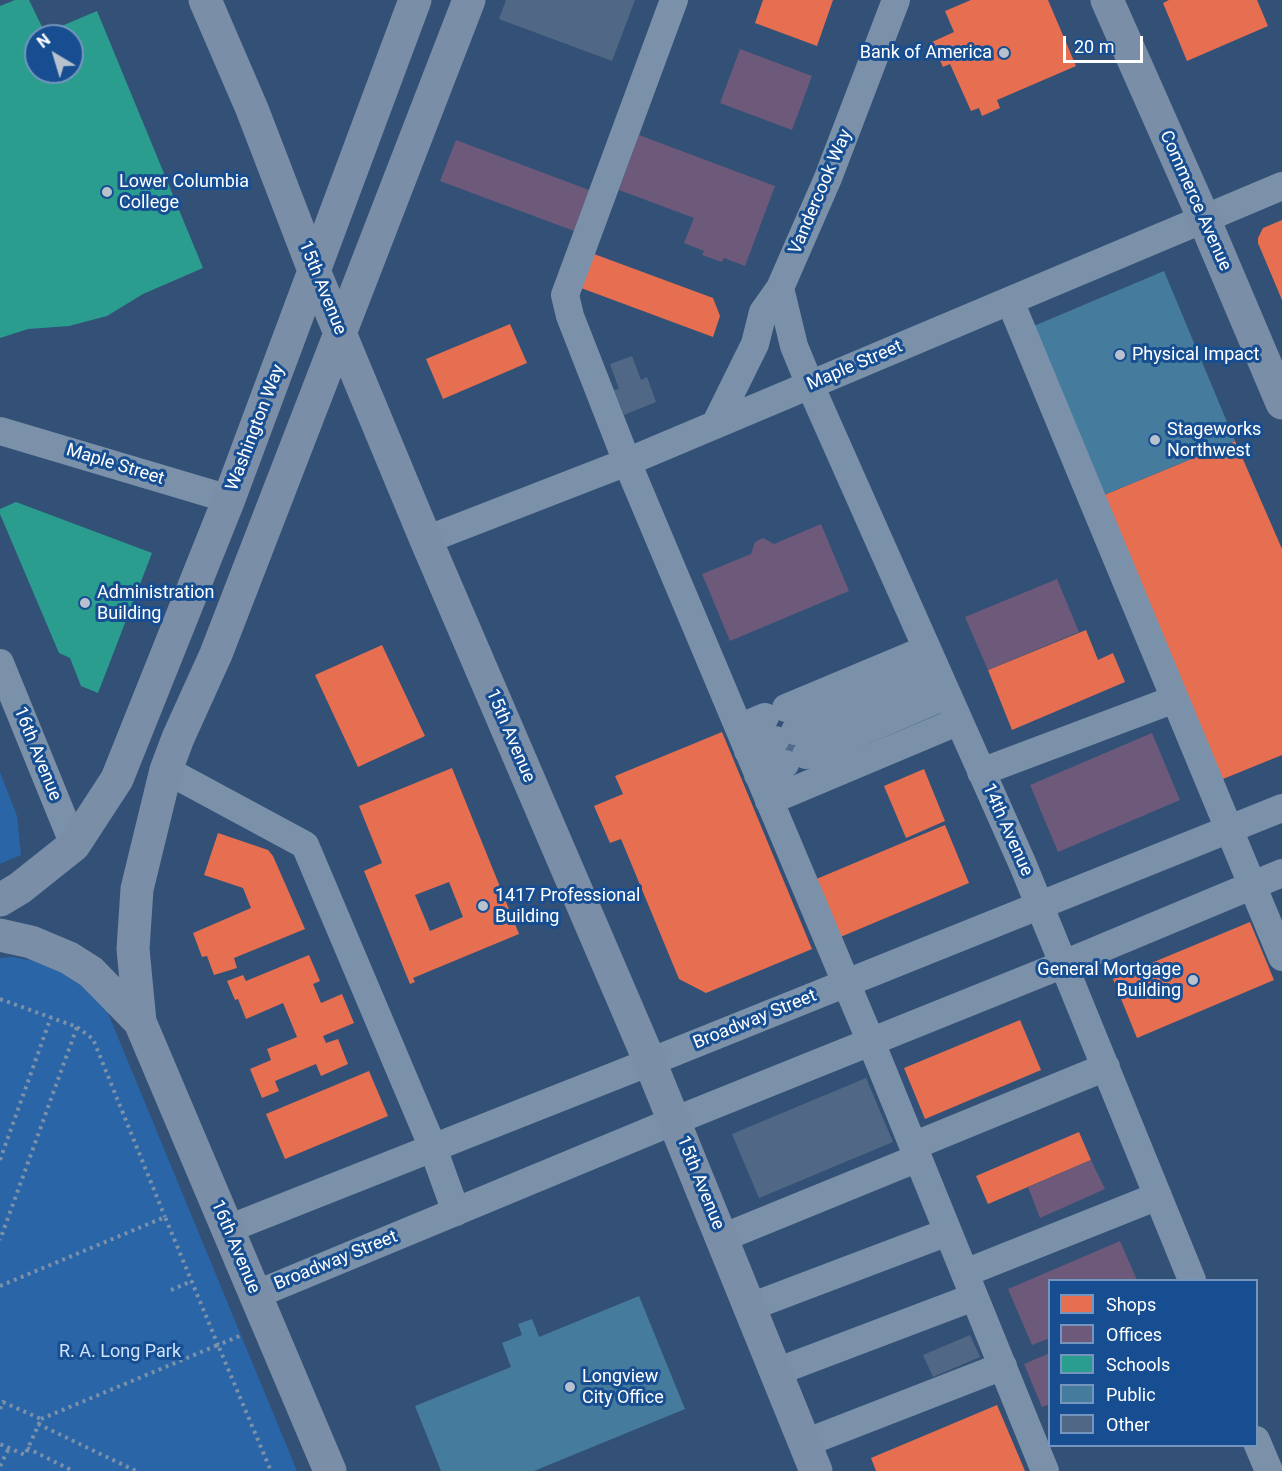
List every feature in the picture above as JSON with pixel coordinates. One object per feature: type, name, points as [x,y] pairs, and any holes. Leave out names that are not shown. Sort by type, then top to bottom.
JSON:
[{"type":"main road","name":"15th Avenue","points":[[205,0],[252,109],[315,273],[426,540],[650,1062],[810,1457]]},
{"type":"main road","name":"Washington Way","points":[[0,900],[20,888],[74,845],[117,779],[230,499],[415,0]]},
{"type":"main road","points":[[340,333],[469,0]]},
{"type":"main road","name":"Commerce Avenue","points":[[1107,0],[1282,403]]},
{"type":"main road","name":"16th Avenue","points":[[330,1471],[141,1022],[133,949],[137,889],[166,770],[216,654],[340,333]]},
{"type":"main road","name":"16th Avenue","points":[[0,935],[31,942],[69,958],[91,972],[141,1022]]},
{"type":"street","points":[[674,0],[565,295],[570,316],[627,462],[871,1042],[1003,1366],[1041,1436],[1045,1471]]},
{"type":"street","name":"Vandercook Way","points":[[715,425],[755,344],[763,312],[780,288],[828,178],[896,0]]},
{"type":"street","name":"Maple Street","points":[[426,540],[627,462],[1282,186]]},
{"type":"street","points":[[780,288],[794,346],[810,385]]},
{"type":"street","points":[[1010,301],[1282,957]]},
{"type":"street","name":"14th Avenue","points":[[810,385],[1040,904],[1191,1279]]},
{"type":"street","name":"Maple Street","points":[[0,431],[230,499]]},
{"type":"street","name":"16th Avenue","points":[[0,663],[74,845]]},
{"type":"street","points":[[753,763],[942,684]]},
{"type":"street","points":[[753,763],[788,742],[942,684]]},
{"type":"street","points":[[753,763],[788,742],[942,684]]},
{"type":"street","points":[[981,772],[1175,699]]},
{"type":"street","points":[[166,770],[305,845],[433,1148],[456,1212]]},
{"type":"street","name":"Broadway Street","points":[[228,1229],[1282,808]]},
{"type":"street","name":"Broadway Street","points":[[255,1295],[674,1120],[1064,964],[1282,873]]},
{"type":"street","points":[[722,1238],[1106,1067]]},
{"type":"street","points":[[776,1372],[970,1285],[1158,1196]]},
{"type":"street","points":[[750,1306],[948,1232]]},
{"type":"street","points":[[810,1457],[1003,1366]]},
{"type":"street","points":[[1258,1443],[1269,1471]]},
{"type":"path","points":[[0,999],[77,1027],[93,1039],[271,1471]]},
{"type":"path","points":[[0,1160],[51,1017]]},
{"type":"path","points":[[0,1240],[77,1027]]},
{"type":"path","points":[[0,1286],[165,1217]]},
{"type":"path","points":[[171,1290],[192,1281]]},
{"type":"path","points":[[0,1444],[25,1455],[41,1419],[268,1324]]},
{"type":"path","points":[[0,1409],[3,1402],[41,1419]]},
{"type":"path","points":[[38,1424],[136,1471]]},
{"type":"path","points":[[0,1466],[9,1448]]},
{"type":"path","points":[[27,1448],[73,1471]]},
{"type":"green space","points":[[0,772],[17,816],[21,855],[0,864]]},
{"type":"green space","name":"R. A. Long Park","points":[[12,957],[46,963],[77,977],[103,1001],[297,1471],[0,1471],[0,958]]},
{"type":"building: Shops","points":[[763,0],[833,0],[817,46],[755,23]]},
{"type":"building: Shops","name":"Bank of America","points":[[971,0],[1048,0],[1076,66],[997,100],[1000,108],[982,116],[979,108],[971,111],[950,64],[943,67],[932,42],[954,32],[945,11]]},
{"type":"building: Shops","points":[[1169,0],[1257,0],[1268,26],[1187,61],[1163,3]]},
{"type":"building: Shops","points":[[1282,220],[1282,300],[1258,243],[1258,238],[1263,228]]},
{"type":"building: Shops","points":[[594,254],[713,298],[720,316],[713,337],[581,288]]},
{"type":"building: Shops","points":[[510,324],[527,363],[443,399],[426,359]]},
{"type":"building: Shops","points":[[1235,441],[1282,549],[1282,755],[1218,781],[1099,497]]},
{"type":"building: Shops","points":[[1086,630],[1098,660],[1113,653],[1125,682],[1012,730],[988,670]]},
{"type":"building: Shops","points":[[382,645],[425,736],[358,767],[315,675]]},
{"type":"building: Shops","points":[[722,732],[812,949],[706,993],[679,979],[621,839],[610,843],[594,806],[623,794],[615,776]]},
{"type":"building: Shops","name":"1417 Professional Building","points":[[452,768],[519,934],[413,978],[415,982],[410,984],[364,871],[382,863],[359,806]],"holes":[[[449,882],[463,917],[430,931],[415,895]]]},
{"type":"building: Shops","points":[[924,769],[945,821],[906,838],[884,786]]},
{"type":"building: Shops","points":[[945,825],[969,883],[838,938],[814,880]]},
{"type":"building: Shops","points":[[218,833],[268,850],[273,856],[305,929],[234,958],[237,968],[214,975],[207,956],[202,957],[193,933],[251,908],[243,888],[204,875]]},
{"type":"building: Shops","name":"General Mortgage Building","points":[[1250,922],[1274,980],[1137,1038],[1113,979]]},
{"type":"building: Shops","points":[[309,955],[320,981],[313,984],[321,1003],[342,994],[354,1023],[323,1036],[326,1043],[338,1039],[348,1064],[321,1076],[316,1064],[275,1081],[279,1091],[262,1098],[250,1069],[271,1060],[267,1049],[297,1037],[283,1003],[246,1019],[227,981],[243,975],[246,981]]},
{"type":"building: Shops","points":[[1020,1020],[1041,1070],[925,1119],[904,1068]]},
{"type":"building: Shops","points":[[369,1071],[388,1116],[285,1159],[266,1114]]},
{"type":"building: Shops","points":[[1079,1132],[1091,1160],[988,1204],[976,1176]]},
{"type":"building: Shops","points":[[997,1405],[1025,1471],[876,1471],[871,1458]]},
{"type":"building: Offices","points":[[740,49],[812,76],[792,130],[720,103]]},
{"type":"building: Offices","points":[[639,135],[775,186],[745,266],[724,258],[722,262],[702,255],[704,251],[684,243],[694,218],[619,190]]},
{"type":"building: Offices","points":[[456,140],[589,190],[574,231],[440,181]]},
{"type":"building: Offices","points":[[821,524],[849,591],[730,641],[702,574],[751,554],[755,542],[763,538],[774,544]]},
{"type":"building: Offices","points":[[1057,579],[1079,632],[988,670],[965,617]]},
{"type":"building: Offices","points":[[1152,733],[1180,800],[1058,852],[1030,785]]},
{"type":"building: Offices","points":[[1091,1160],[1105,1189],[1040,1218],[1028,1187]]},
{"type":"building: Offices","points":[[1120,1241],[1137,1279],[1048,1279],[1048,1339],[1032,1345],[1008,1289]]},
{"type":"building: Offices","points":[[1048,1354],[1048,1405],[1042,1407],[1024,1364]]},
{"type":"building: Schools","points":[[15,0],[29,0],[41,24],[24,24],[24,84],[84,84],[84,24],[66,24],[97,11],[203,268],[143,294],[107,316],[69,326],[28,329],[0,338],[0,6]]},
{"type":"building: Schools","name":"Administration Building","points":[[16,502],[152,553],[98,693],[81,686],[70,658],[59,653],[0,514],[0,509]]},
{"type":"building: Public","name":"Physical Impact","points":[[1164,271],[1235,441],[1099,497],[1029,328]]},
{"type":"building: Public","name":"Longview City Office","points":[[639,1296],[685,1409],[534,1471],[441,1471],[415,1406],[511,1367],[502,1343],[522,1335],[518,1324],[532,1319],[539,1337]]},
{"type":"building: Other","points":[[506,0],[635,0],[612,61],[499,19]]},
{"type":"building: Other","points":[[632,356],[641,380],[647,377],[656,402],[624,415],[614,390],[619,389],[610,364]]},
{"type":"building: Other","points":[[866,1078],[893,1142],[759,1198],[732,1134]]},
{"type":"building: Other","points":[[970,1335],[980,1357],[933,1377],[923,1355]]},
{"type":"tunnel","points":[[780,752],[800,743]]},
{"type":"place","name":"Bank of America","points":[[1004,53]]},
{"type":"place","name":"Lower Columbia College","points":[[107,192]]},
{"type":"place","name":"Physical Impact","points":[[1120,355]]},
{"type":"place","name":"Stageworks Northwest","points":[[1155,440]]},
{"type":"place","name":"Administration Building","points":[[85,603]]},
{"type":"place","name":"1417 Professional Building","points":[[483,906]]},
{"type":"place","name":"General Mortgage Building","points":[[1193,980]]},
{"type":"place","name":"Longview City Office","points":[[570,1387]]}]
